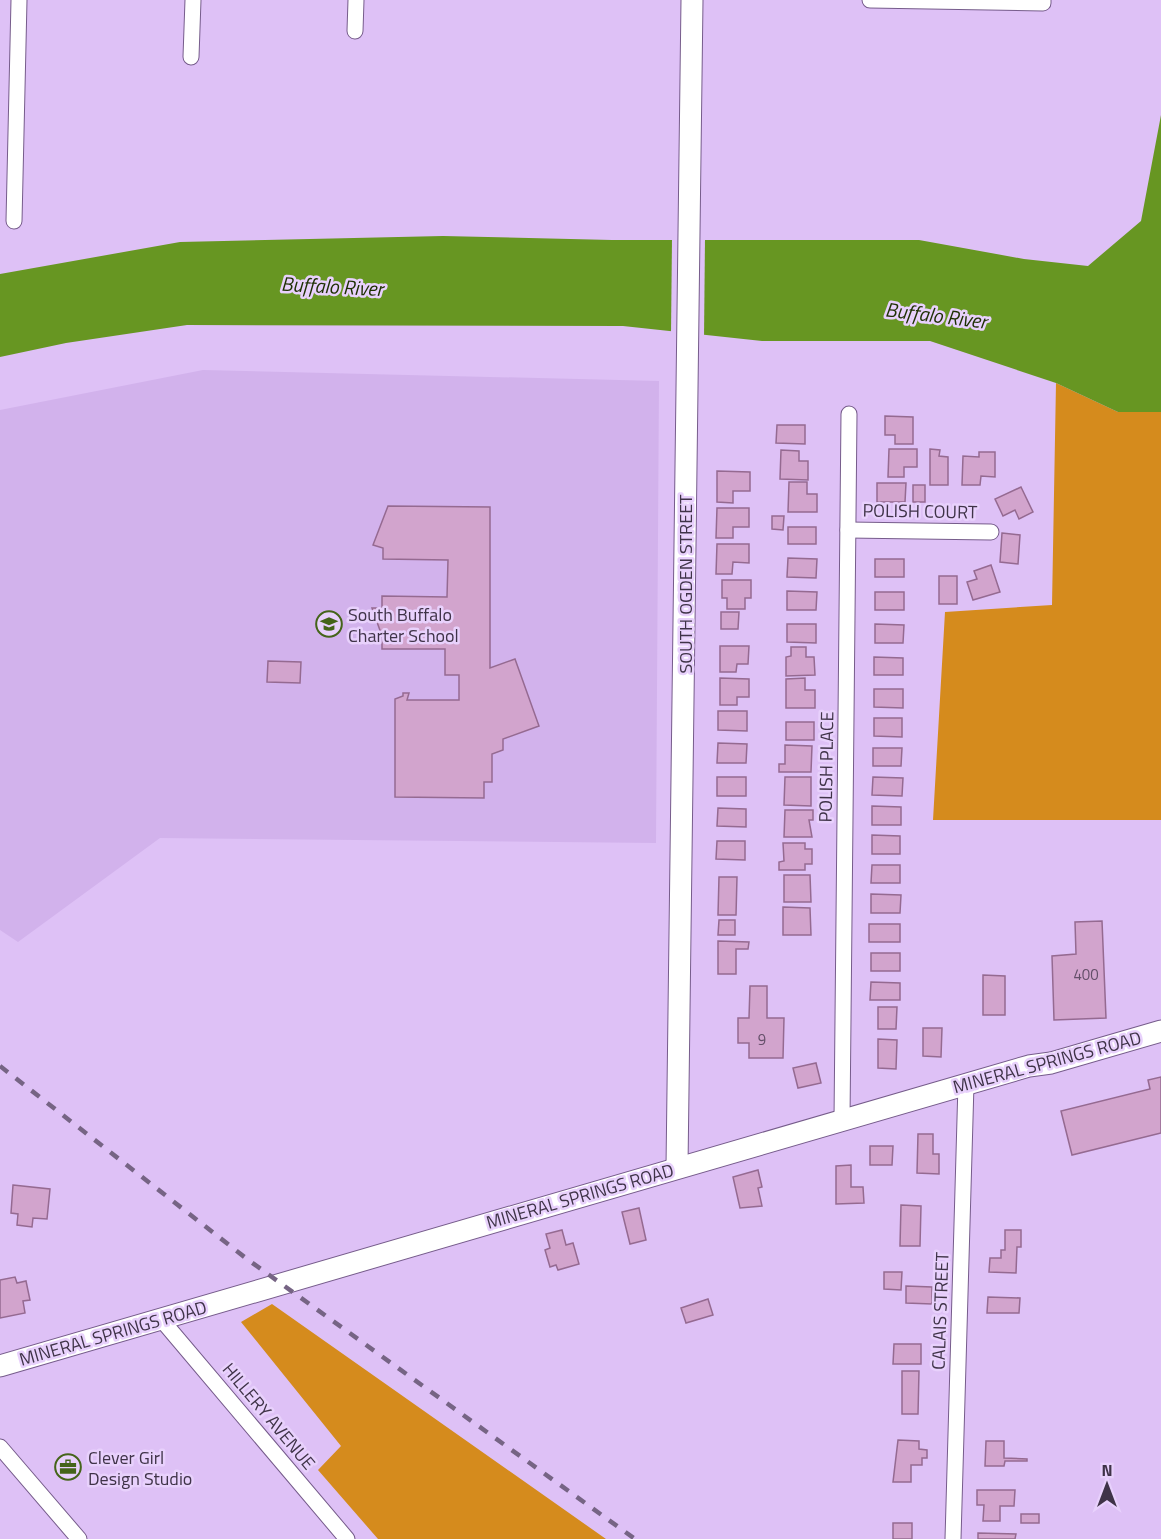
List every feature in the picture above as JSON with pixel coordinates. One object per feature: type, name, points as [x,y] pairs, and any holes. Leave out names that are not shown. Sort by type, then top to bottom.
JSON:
[{"type":"street","points":[[14,221],[19,0]]},
{"type":"street","points":[[191,57],[193,0]]},
{"type":"street","points":[[355,31],[356,0]]},
{"type":"street","name":"SOUTH OGDEN STREET","points":[[677,1167],[692,0]]},
{"type":"street","points":[[870,1],[1043,2]]},
{"type":"street","name":"POLISH PLACE","points":[[842,1120],[849,414]]},
{"type":"street","name":"POLISH COURT","points":[[848,530],[991,532]]},
{"type":"street","name":"MINERAL SPRINGS ROAD","points":[[0,1366],[677,1167],[1161,1031]]},
{"type":"street","name":"CALAIS STREET","points":[[953,1539],[966,1084]]},
{"type":"street","name":"HILLERY AVENUE","points":[[161,1319],[347,1539]]},
{"type":"street","points":[[0,1447],[79,1539]]},
{"type":"shaded area","name":"South Buffalo Charter School","points":[[203,370],[659,381],[656,843],[160,838],[18,942],[0,930],[0,410]]},
{"type":"shaded area","points":[[1056,383],[1118,412],[1161,412],[1161,820],[933,820],[945,612],[1052,605]]},
{"type":"shaded area","points":[[272,1304],[606,1539],[378,1539],[318,1470],[341,1446],[241,1322]]},
{"type":"water","name":"Buffalo River","points":[[1161,115],[1161,412],[1118,412],[1056,383],[930,341],[762,341],[623,326],[187,325],[66,343],[0,357],[0,274],[180,242],[443,236],[612,240],[919,240],[1024,259],[1088,266],[1141,221]]},
{"type":"pier","points":[[672,238],[705,238],[704,338],[671,334]]},
{"type":"building","points":[[885,416],[913,417],[913,444],[895,444],[895,435],[885,435]]},
{"type":"building","points":[[777,425],[805,425],[805,444],[776,443]]},
{"type":"building","points":[[889,449],[917,449],[917,467],[904,467],[904,477],[888,477]]},
{"type":"building","points":[[930,449],[940,450],[939,456],[948,457],[948,485],[930,485]]},
{"type":"building","points":[[781,450],[799,451],[799,461],[808,461],[808,480],[780,479]]},
{"type":"building","points":[[979,452],[995,452],[995,477],[981,476],[980,485],[962,485],[963,456],[979,457]]},
{"type":"building","points":[[717,471],[750,472],[750,491],[733,491],[733,503],[717,502]]},
{"type":"building","points":[[789,482],[807,482],[807,494],[817,494],[817,512],[788,512]]},
{"type":"building","points":[[877,483],[906,483],[905,502],[877,502]]},
{"type":"building","points":[[913,485],[925,485],[925,502],[913,502]]},
{"type":"building","points":[[1021,487],[1033,512],[1019,519],[1015,510],[1003,516],[995,499]]},
{"type":"building","points":[[388,506],[490,507],[490,668],[515,659],[539,726],[503,739],[503,750],[492,754],[492,782],[484,782],[484,798],[395,797],[395,699],[403,696],[403,693],[409,693],[407,700],[459,700],[459,675],[445,675],[445,649],[382,649],[382,636],[372,608],[382,608],[382,596],[447,597],[448,560],[383,559],[383,548],[373,545]]},
{"type":"building","points":[[717,508],[749,508],[749,527],[733,527],[733,538],[716,538]]},
{"type":"building","points":[[772,516],[784,516],[783,530],[772,529]]},
{"type":"building","points":[[788,527],[816,527],[816,544],[788,544]]},
{"type":"building","points":[[1002,533],[1020,535],[1018,564],[1000,562]]},
{"type":"building","points":[[717,544],[749,544],[749,563],[733,562],[732,574],[716,574]]},
{"type":"building","points":[[788,558],[817,559],[816,578],[787,577]]},
{"type":"building","points":[[875,559],[904,559],[904,577],[875,577]]},
{"type":"building","points":[[991,565],[1000,592],[973,600],[967,582],[977,579],[974,571]]},
{"type":"building","points":[[939,576],[957,576],[957,604],[939,604]]},
{"type":"building","points":[[722,580],[751,580],[751,598],[745,598],[745,609],[727,609],[727,598],[722,598]]},
{"type":"building","points":[[787,591],[817,592],[816,610],[787,610]]},
{"type":"building","points":[[875,592],[904,592],[904,610],[875,610]]},
{"type":"building","points":[[721,612],[739,612],[738,629],[721,629]]},
{"type":"building","points":[[787,624],[816,624],[816,643],[787,642]]},
{"type":"building","points":[[875,624],[904,625],[903,643],[875,643]]},
{"type":"building","points":[[720,646],[749,646],[748,664],[737,664],[736,672],[720,672]]},
{"type":"building","points":[[791,647],[806,647],[806,657],[814,657],[815,675],[786,676],[786,657],[791,656]]},
{"type":"building","points":[[874,657],[903,658],[903,675],[874,675]]},
{"type":"building","points":[[268,661],[301,662],[300,683],[267,682]]},
{"type":"building","points":[[720,678],[749,679],[749,697],[737,697],[737,705],[720,705]]},
{"type":"building","points":[[805,678],[805,690],[815,690],[815,708],[786,708],[786,679]]},
{"type":"building","points":[[874,689],[903,689],[903,708],[874,707]]},
{"type":"building","points":[[718,711],[747,711],[747,731],[718,730]]},
{"type":"building","points":[[874,718],[902,718],[902,737],[874,736]]},
{"type":"building","points":[[786,722],[814,722],[814,740],[786,740]]},
{"type":"building","points":[[718,743],[747,744],[746,763],[717,763]]},
{"type":"building","points":[[785,745],[812,746],[811,772],[779,772],[779,764],[785,764]]},
{"type":"building","points":[[873,748],[902,748],[901,766],[873,766]]},
{"type":"building","points":[[717,777],[746,777],[746,796],[717,796]]},
{"type":"building","points":[[785,777],[811,777],[811,806],[784,805]]},
{"type":"building","points":[[873,777],[903,778],[902,796],[872,795]]},
{"type":"building","points":[[872,806],[901,807],[901,825],[872,825]]},
{"type":"building","points":[[718,808],[746,809],[746,827],[717,826]]},
{"type":"building","points":[[785,810],[813,810],[813,820],[809,820],[812,837],[784,837]]},
{"type":"building","points":[[872,835],[900,836],[900,854],[872,854]]},
{"type":"building","points":[[717,841],[745,841],[745,860],[716,859]]},
{"type":"building","points":[[783,843],[805,843],[805,849],[812,849],[812,864],[805,864],[805,870],[779,870],[779,862],[784,861]]},
{"type":"building","points":[[872,865],[900,865],[900,883],[871,883]]},
{"type":"building","points":[[784,875],[810,875],[811,902],[784,902]]},
{"type":"building","points":[[719,877],[737,877],[736,915],[718,915]]},
{"type":"building","points":[[871,894],[901,895],[900,913],[871,913]]},
{"type":"building","points":[[783,907],[810,908],[811,935],[783,935]]},
{"type":"building","points":[[719,920],[735,920],[735,935],[718,935]]},
{"type":"building","points":[[1102,921],[1106,1018],[1054,1020],[1052,956],[1076,954],[1075,922]]},
{"type":"building","points":[[869,924],[900,924],[900,942],[869,942]]},
{"type":"building","points":[[718,941],[749,942],[748,949],[736,949],[736,974],[718,974]]},
{"type":"building","points":[[871,953],[900,953],[900,971],[871,971]]},
{"type":"building","points":[[983,975],[1005,976],[1005,1015],[983,1015]]},
{"type":"building","points":[[871,982],[900,983],[900,1000],[870,1000]]},
{"type":"building","points":[[750,986],[767,986],[767,1018],[784,1018],[783,1058],[749,1058],[749,1043],[738,1043],[738,1018],[749,1018]]},
{"type":"building","points":[[878,1007],[897,1007],[896,1029],[878,1029]]},
{"type":"building","points":[[923,1028],[942,1028],[941,1057],[923,1056]]},
{"type":"building","points":[[878,1039],[897,1040],[896,1069],[878,1068]]},
{"type":"building","points":[[816,1063],[821,1083],[798,1088],[793,1068]]},
{"type":"building","points":[[1161,1077],[1161,1133],[1072,1155],[1061,1111],[1150,1089],[1148,1080]]},
{"type":"building","points":[[918,1134],[933,1134],[933,1154],[939,1154],[939,1174],[917,1173]]},
{"type":"building","points":[[870,1146],[893,1146],[892,1165],[870,1165]]},
{"type":"building","points":[[851,1165],[851,1187],[863,1187],[864,1203],[836,1204],[836,1166]]},
{"type":"building","points":[[758,1170],[762,1187],[758,1188],[762,1206],[740,1208],[733,1177]]},
{"type":"building","points":[[13,1185],[50,1189],[47,1219],[33,1218],[32,1227],[17,1225],[18,1214],[11,1213]]},
{"type":"building","points":[[901,1205],[921,1206],[920,1246],[900,1246]]},
{"type":"building","points":[[639,1208],[646,1240],[630,1244],[622,1212]]},
{"type":"building","points":[[562,1230],[566,1245],[573,1243],[579,1264],[558,1270],[556,1265],[550,1267],[545,1250],[550,1248],[546,1234]]},
{"type":"building","points":[[1005,1230],[1021,1230],[1021,1247],[1017,1247],[1016,1273],[989,1272],[990,1258],[1001,1258],[1001,1250],[1005,1250]]},
{"type":"building","points":[[884,1272],[902,1272],[901,1290],[884,1289]]},
{"type":"building","points":[[15,1277],[17,1283],[26,1281],[30,1300],[23,1301],[25,1313],[0,1318],[0,1280]]},
{"type":"building","points":[[906,1286],[932,1287],[932,1304],[906,1303]]},
{"type":"building","points":[[988,1297],[1020,1298],[1019,1313],[987,1313]]},
{"type":"building","points":[[708,1299],[713,1315],[686,1323],[681,1308]]},
{"type":"building","points":[[894,1344],[921,1344],[921,1364],[893,1364]]},
{"type":"building","points":[[902,1371],[919,1371],[918,1414],[902,1414]]},
{"type":"building","points":[[898,1440],[919,1441],[919,1449],[927,1450],[927,1458],[922,1458],[922,1465],[911,1465],[911,1482],[893,1482]]},
{"type":"building","points":[[986,1441],[1004,1441],[1004,1458],[1027,1459],[1027,1461],[1005,1461],[1004,1466],[985,1466]]},
{"type":"building","points":[[977,1490],[1015,1490],[1014,1506],[1000,1506],[1000,1521],[983,1521],[984,1505],[977,1505]]},
{"type":"building","points":[[1021,1514],[1039,1514],[1039,1523],[1021,1523]]},
{"type":"building","points":[[893,1523],[912,1523],[912,1539],[893,1539]]},
{"type":"building","points":[[978,1533],[1016,1534],[1015,1539],[978,1539]]},
{"type":"railway","points":[[0,1066],[247,1259],[635,1539]]},
{"type":"place","name":"South Buffalo Charter School","points":[[329,624]]},
{"type":"place","name":"Clever Girl Design Studio","points":[[68,1467]]}]
